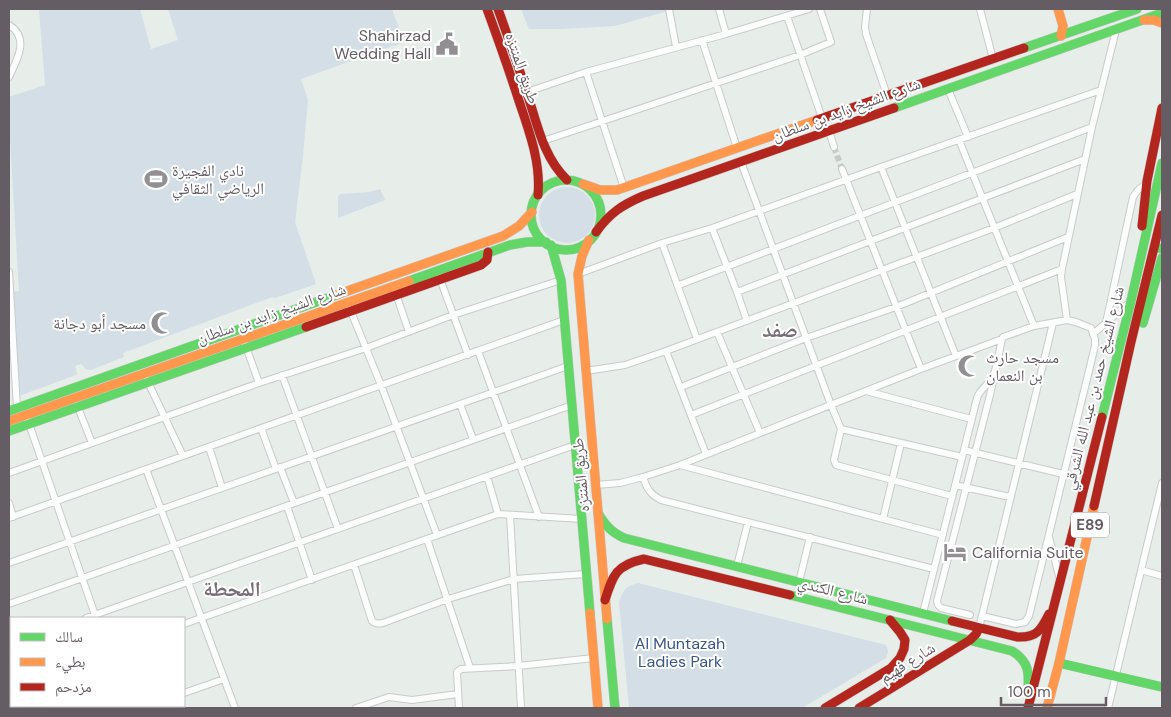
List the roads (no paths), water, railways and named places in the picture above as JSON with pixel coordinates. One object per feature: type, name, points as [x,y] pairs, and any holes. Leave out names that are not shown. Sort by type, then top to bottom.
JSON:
[{"type":"main road","name":"طريق المنتزه","points":[[487,9],[518,96],[536,158],[540,176],[538,195]]},
{"type":"main road","name":"طريق المنتزه","points":[[498,9],[548,156],[568,180]]},
{"type":"main road","points":[[1058,9],[1063,26],[1061,36]]},
{"type":"main road","name":"شارع الشيخ زايد بن سلطان","points":[[583,184],[593,189],[609,192],[624,188],[1138,9]]},
{"type":"main road","name":"شارع الشيخ زايد بن سلطان","points":[[596,232],[613,211],[643,196],[1116,30],[1162,12]]},
{"type":"main road","points":[[1144,20],[1154,20],[1162,23]]},
{"type":"main road","points":[[1142,252],[1146,184],[1162,108]]},
{"type":"main road","name":"شارع الشيخ حمد بن عبد الله الشرقي","points":[[1028,708],[1131,301],[1162,162]]},
{"type":"main road","points":[[568,180],[583,184],[594,193],[600,206],[601,219],[596,232],[590,240],[579,247],[562,249],[548,244],[541,239],[533,224],[532,212],[538,195],[549,185],[558,181],[568,180]]},
{"type":"main road","name":"شارع الشيخ زايد بن سلطان","points":[[13,410],[503,236],[520,226],[532,212]]},
{"type":"main road","name":"شارع الشيخ حمد بن عبد الله الشرقي","points":[[1047,708],[1059,663],[1132,342],[1159,248],[1162,215]]},
{"type":"main road","name":"طريق المنتزه","points":[[590,240],[581,257],[578,274],[614,708]]},
{"type":"main road","name":"شارع الشيخ زايد بن سلطان","points":[[9,421],[518,242],[548,244]]},
{"type":"main road","name":"طريق المنتزه","points":[[548,244],[555,256],[561,280],[598,708]]},
{"type":"main road","points":[[9,431],[440,280],[485,263],[488,260],[488,252]]},
{"type":"main road","points":[[1132,342],[1145,319],[1162,258]]},
{"type":"main road","name":"شارع الكندي","points":[[598,513],[606,526],[614,534],[624,538],[1016,638],[1031,637],[1040,631],[1056,600]]},
{"type":"main road","name":"شارع الكندي","points":[[606,600],[611,582],[617,572],[625,564],[644,559],[970,640],[1012,651],[1021,656],[1029,673],[1028,708]]},
{"type":"main road","points":[[868,615],[866,612],[866,602],[873,600]]},
{"type":"main road","name":"شارع فهيم","points":[[825,708],[891,668],[900,660],[904,651],[904,637],[890,620]]},
{"type":"main road","points":[[970,640],[979,628]]},
{"type":"main road","name":"شارع فهيم","points":[[859,708],[874,704],[970,640]]},
{"type":"main road","points":[[1059,663],[1162,687]]},
{"type":"street","points":[[669,9],[676,47]]},
{"type":"street","points":[[719,9],[726,34]]},
{"type":"street","points":[[527,92],[586,72],[809,9]]},
{"type":"street","points":[[542,141],[800,55],[831,42],[820,9]]},
{"type":"street","points":[[867,9],[865,20],[866,34],[887,95]]},
{"type":"street","points":[[980,9],[993,59]]},
{"type":"street","points":[[787,16],[822,118]]},
{"type":"street","points":[[9,25],[16,30],[20,46],[19,55],[9,77]]},
{"type":"street","points":[[1067,320],[1061,277],[1062,269],[1092,127],[1116,30]]},
{"type":"street","points":[[702,40],[737,148]]},
{"type":"street","points":[[586,72],[624,188]]},
{"type":"street","points":[[948,88],[968,137]]},
{"type":"street","points":[[578,274],[1101,90]]},
{"type":"street","points":[[678,285],[1092,127]]},
{"type":"street","points":[[829,131],[834,146]]},
{"type":"street","points":[[959,140],[1034,326]]},
{"type":"street","points":[[737,292],[1085,159]]},
{"type":"street","points":[[741,162],[841,429],[834,460],[836,465],[952,496]]},
{"type":"street","points":[[881,167],[956,356]]},
{"type":"street","points":[[842,169],[921,369]]},
{"type":"street","points":[[1106,324],[1135,193],[1146,184]]},
{"type":"street","points":[[586,371],[625,366],[994,228],[1077,194]]},
{"type":"street","points":[[1130,214],[1135,208],[1144,204]]},
{"type":"street","points":[[712,228],[747,321]]},
{"type":"street","points":[[681,387],[806,338],[896,307],[1068,237]]},
{"type":"street","points":[[662,243],[697,339]]},
{"type":"street","points":[[691,415],[1062,269]]},
{"type":"street","points":[[436,270],[468,354]]},
{"type":"street","points":[[9,272],[13,410]]},
{"type":"street","points":[[9,473],[259,383],[366,348],[453,315],[561,280]]},
{"type":"street","points":[[393,286],[409,332]]},
{"type":"street","points":[[1093,334],[1131,301]]},
{"type":"street","points":[[347,302],[397,426],[437,536]]},
{"type":"street","points":[[9,503],[11,518],[564,320]]},
{"type":"street","points":[[596,484],[620,483],[644,477],[1034,326],[1067,320],[1076,322],[1091,328],[1095,339],[1094,346],[1027,620],[1016,624],[982,616]]},
{"type":"street","points":[[979,628],[1053,323]]},
{"type":"street","points":[[717,332],[760,433]]},
{"type":"street","points":[[244,338],[259,383]]},
{"type":"street","points":[[970,615],[941,608],[937,601],[992,388],[1002,339]]},
{"type":"street","points":[[478,351],[539,517]]},
{"type":"street","points":[[666,351],[706,454]]},
{"type":"street","points":[[9,563],[568,366]]},
{"type":"street","points":[[144,373],[183,456]]},
{"type":"street","points":[[923,613],[978,393],[994,374]]},
{"type":"street","points":[[282,375],[338,529]]},
{"type":"street","points":[[866,391],[972,419]]},
{"type":"street","points":[[74,398],[92,443]]},
{"type":"street","points":[[460,404],[474,439]]},
{"type":"street","points":[[9,604],[572,404]]},
{"type":"street","points":[[26,415],[96,617],[188,582],[575,444]]},
{"type":"street","points":[[261,428],[294,503]]},
{"type":"street","points":[[841,429],[962,457]]},
{"type":"street","points":[[884,519],[901,443]]},
{"type":"street","points":[[209,447],[222,488]]},
{"type":"street","points":[[964,450],[1063,474]]},
{"type":"street","points":[[680,464],[943,535]]},
{"type":"street","points":[[146,469],[235,708]]},
{"type":"street","points":[[487,476],[498,514]]},
{"type":"street","points":[[644,477],[646,486],[652,496],[661,500],[934,568]]},
{"type":"street","points":[[1108,708],[1162,483]]},
{"type":"street","points":[[955,485],[1010,497]]},
{"type":"street","points":[[287,506],[312,580]]},
{"type":"street","points":[[185,624],[498,514],[582,519]]},
{"type":"street","points":[[510,515],[521,708]]},
{"type":"street","points":[[737,566],[748,522]]},
{"type":"street","points":[[1048,536],[1061,580]]},
{"type":"street","points":[[799,582],[810,538]]},
{"type":"street","points":[[427,539],[470,668]]},
{"type":"street","points":[[354,564],[372,621],[383,624],[448,599],[514,579],[586,574]]},
{"type":"street","points":[[1141,570],[1162,576]]},
{"type":"street","points":[[459,708],[457,672],[461,668],[518,666],[594,658]]},
{"type":"street","points":[[185,693],[224,679]]},
{"type":"street","points":[[356,708],[389,697],[412,700],[458,694]]},
{"type":"tunnel","points":[[834,147],[842,169]]},
{"type":"place","name":"Shahirzad Wedding Hall","points":[[447,44]]},
{"type":"place","name":"نادي الفجيرة الرياضي الثقافي","points":[[156,179]]},
{"type":"place","name":"مسجد أبو دجانة","points":[[162,323]]},
{"type":"place","name":"مسجد حارث بن النعمان","points":[[969,366]]},
{"type":"place","name":"California Suite","points":[[955,552]]},
{"type":"district","name":"صفد","points":[[780,330]]},
{"type":"district","name":"المحطة","points":[[232,589]]},
{"type":"park label","name":"Al Muntazah Ladies Park","points":[[680,652]]}]
